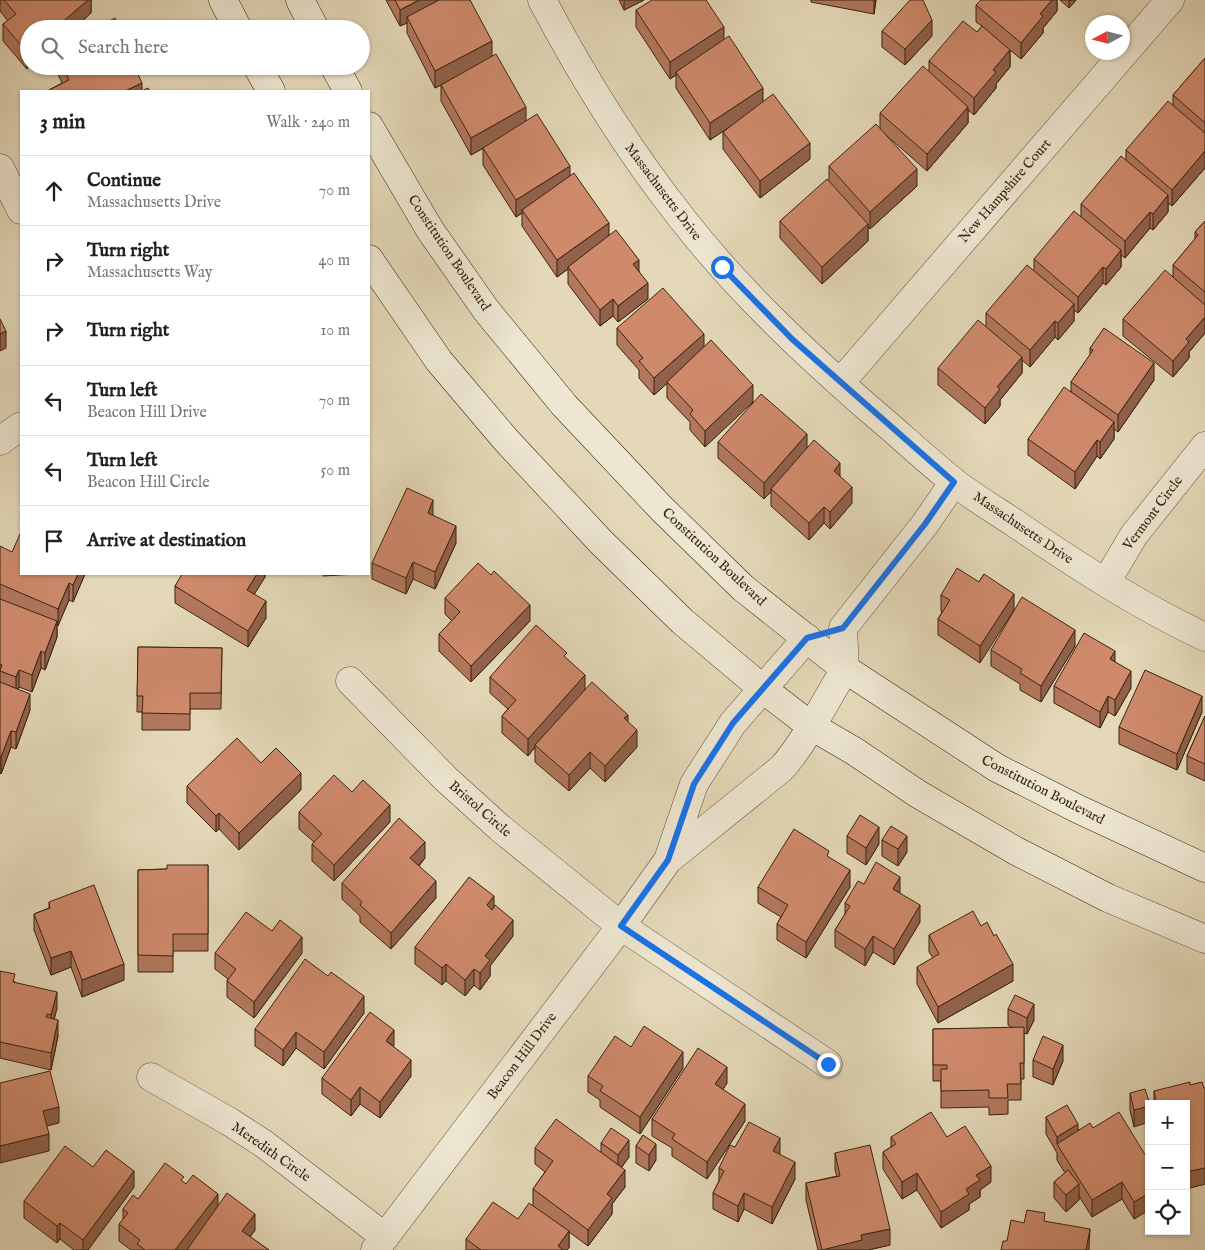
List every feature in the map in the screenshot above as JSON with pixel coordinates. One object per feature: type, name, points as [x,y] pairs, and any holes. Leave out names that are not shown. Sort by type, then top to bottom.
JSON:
[{"type":"street","points":[[223,0],[233,20]]},
{"type":"street","points":[[300,0],[310,20]]},
{"type":"street","name":"Massachusetts Drive","points":[[542,0],[603,108],[642,166],[722,267],[764,311],[840,383],[954,482],[1048,546],[1106,582],[1181,626],[1205,637]]},
{"type":"street","name":"New Hampshire Court","points":[[840,383],[1170,0]]},
{"type":"street","points":[[263,75],[270,90]]},
{"type":"street","points":[[339,75],[347,90]]},
{"type":"street","name":"Constitution Boulevard","points":[[370,128],[430,230],[486,310],[564,406],[661,508],[743,588],[845,669],[997,768],[1078,809],[1205,868]]},
{"type":"street","points":[[0,168],[20,208]]},
{"type":"street","points":[[370,260],[439,361],[506,440],[601,542],[682,621],[763,689],[811,726],[854,751],[918,794],[1016,851],[1108,898],[1205,939]]},
{"type":"street","points":[[0,440],[20,427]]},
{"type":"street","name":"Vermont Circle","points":[[1106,582],[1134,535],[1205,446]]},
{"type":"street","points":[[807,638],[843,628],[925,524],[954,482]]},
{"type":"street","points":[[843,628],[845,669]]},
{"type":"street","name":"Beacon Hill Drive","points":[[668,860],[694,784],[733,723],[807,638]]},
{"type":"street","name":"Beacon Hill Drive","points":[[380,1243],[621,926],[668,860],[782,768],[811,726],[845,669]]},
{"type":"street","name":"Bristol Circle","points":[[350,681],[452,786],[500,828],[621,926],[828,1064]]},
{"type":"street","name":"Meredith Circle","points":[[151,1077],[230,1122],[264,1144],[380,1243]]},
{"type":"building","points":[[4,0],[88,0],[65,20],[20,20],[20,44],[3,24],[16,14]]},
{"type":"building","points":[[395,0],[419,0],[400,10]]},
{"type":"building","points":[[439,0],[470,0],[492,41],[435,71],[407,17]]},
{"type":"building","points":[[652,0],[706,0],[724,27],[670,62],[636,10]]},
{"type":"building","points":[[910,0],[923,0],[932,20],[905,49],[882,31]]},
{"type":"building","points":[[981,0],[1052,0],[1040,14],[1043,16],[1021,43],[976,5]]},
{"type":"building","points":[[963,21],[977,32],[982,26],[1010,50],[993,70],[996,72],[974,98],[929,61]]},
{"type":"building","points":[[729,36],[763,88],[710,123],[676,72]]},
{"type":"building","points":[[496,54],[526,107],[471,138],[441,85]]},
{"type":"building","points":[[1205,58],[1205,123],[1173,95]]},
{"type":"building","points":[[923,66],[968,107],[927,154],[880,113]]},
{"type":"building","points":[[66,75],[138,75],[142,83],[127,90],[49,90],[69,80]]},
{"type":"building","points":[[773,94],[810,143],[760,181],[723,132]]},
{"type":"building","points":[[1168,101],[1205,133],[1205,151],[1172,190],[1126,150]]},
{"type":"building","points":[[537,114],[570,166],[516,200],[483,148]]},
{"type":"building","points":[[876,124],[917,169],[870,212],[829,166]]},
{"type":"building","points":[[1121,156],[1168,195],[1153,214],[1150,212],[1125,241],[1081,204]]},
{"type":"building","points":[[574,173],[609,223],[557,260],[522,210]]},
{"type":"building","points":[[827,179],[868,224],[822,267],[780,221]]},
{"type":"building","points":[[1074,211],[1121,250],[1106,269],[1103,267],[1078,297],[1034,259]]},
{"type":"building","points":[[1205,221],[1205,292],[1173,265],[1198,235],[1195,232]]},
{"type":"building","points":[[616,230],[639,260],[633,264],[648,283],[618,306],[613,299],[600,310],[568,267]]},
{"type":"building","points":[[1027,265],[1074,304],[1058,323],[1055,321],[1030,350],[986,313]]},
{"type":"building","points":[[1165,270],[1205,305],[1205,317],[1186,339],[1189,342],[1173,361],[1123,319]]},
{"type":"building","points":[[663,288],[704,334],[654,378],[639,361],[643,358],[617,328]]},
{"type":"building","points":[[0,319],[6,331],[0,334]]},
{"type":"building","points":[[978,320],[1022,357],[997,387],[1000,389],[985,408],[938,368]]},
{"type":"building","points":[[1104,328],[1154,363],[1118,415],[1071,382],[1093,350],[1090,348]]},
{"type":"building","points":[[711,340],[753,385],[705,431],[690,414],[693,410],[667,382]]},
{"type":"building","points":[[1064,387],[1114,422],[1100,442],[1097,440],[1075,472],[1028,439]]},
{"type":"building","points":[[761,394],[807,434],[764,483],[718,442]]},
{"type":"building","points":[[814,440],[840,463],[834,471],[852,487],[830,512],[824,507],[809,523],[771,489]]},
{"type":"building","points":[[407,488],[433,500],[428,513],[456,526],[435,572],[413,562],[406,578],[372,563]]},
{"type":"building","points":[[20,534],[20,575],[78,575],[73,585],[69,583],[58,609],[0,584],[0,546],[12,552]]},
{"type":"building","points":[[478,563],[491,575],[494,571],[530,605],[471,666],[439,634],[460,612],[445,598]]},
{"type":"building","points":[[957,568],[979,582],[984,574],[1014,594],[980,646],[938,619],[950,600],[941,595]]},
{"type":"building","points":[[181,575],[256,575],[247,590],[266,601],[248,631],[175,586]]},
{"type":"building","points":[[1022,597],[1075,630],[1041,686],[1020,673],[1022,669],[991,650]]},
{"type":"building","points":[[0,599],[57,621],[45,653],[41,651],[32,675],[19,670],[16,677],[0,671],[2,665],[0,664]]},
{"type":"building","points":[[536,625],[567,653],[564,656],[585,675],[528,739],[502,716],[516,700],[490,677]]},
{"type":"building","points":[[1084,633],[1115,651],[1110,659],[1131,671],[1115,700],[1108,696],[1100,712],[1054,686]]},
{"type":"building","points":[[138,647],[222,648],[221,693],[190,693],[190,714],[142,713],[143,696],[137,696]]},
{"type":"building","points":[[1145,670],[1202,696],[1177,754],[1119,727]]},
{"type":"building","points":[[0,682],[30,694],[16,732],[11,731],[1,757],[0,757]]},
{"type":"building","points":[[592,682],[628,715],[624,718],[637,730],[605,766],[590,752],[569,775],[535,745]]},
{"type":"building","points":[[1205,716],[1205,764],[1187,756]]},
{"type":"building","points":[[237,738],[261,763],[276,748],[301,773],[239,833],[219,813],[216,816],[187,786]]},
{"type":"building","points":[[334,775],[352,792],[363,780],[390,805],[334,865],[312,844],[322,834],[299,812]]},
{"type":"building","points":[[860,815],[879,827],[866,848],[847,836]]},
{"type":"building","points":[[399,818],[425,842],[410,858],[436,881],[391,933],[360,905],[362,902],[342,883]]},
{"type":"building","points":[[891,826],[907,836],[898,849],[882,840]]},
{"type":"building","points":[[794,829],[829,851],[827,856],[850,870],[806,942],[777,924],[788,905],[758,887]]},
{"type":"building","points":[[876,862],[900,877],[893,889],[920,905],[894,949],[873,936],[865,949],[835,930],[850,906],[845,903],[858,881],[864,884]]},
{"type":"building","points":[[167,865],[208,865],[208,934],[173,934],[173,956],[138,955],[138,870],[167,869]]},
{"type":"building","points":[[469,877],[494,896],[487,905],[492,910],[495,905],[513,920],[485,956],[490,960],[480,973],[474,969],[465,980],[446,964],[442,968],[415,947]]},
{"type":"building","points":[[94,885],[124,964],[82,980],[71,951],[51,958],[34,914],[50,908],[49,902]]},
{"type":"building","points":[[973,911],[981,926],[987,922],[1013,964],[938,1007],[917,967],[939,954],[929,935]]},
{"type":"building","points":[[246,912],[272,931],[280,920],[302,937],[254,1002],[227,981],[236,969],[215,953]]},
{"type":"building","points":[[305,959],[328,976],[331,972],[364,996],[324,1052],[296,1032],[283,1050],[255,1029]]},
{"type":"building","points":[[0,971],[15,974],[13,982],[57,992],[51,1015],[47,1014],[46,1017],[58,1020],[51,1053],[0,1042]]},
{"type":"building","points":[[1015,995],[1034,1004],[1027,1018],[1008,1009]]},
{"type":"building","points":[[370,1012],[394,1030],[386,1041],[411,1060],[380,1102],[360,1087],[351,1100],[322,1078]]},
{"type":"building","points":[[644,1026],[683,1052],[640,1117],[600,1091],[603,1086],[588,1076],[615,1036],[631,1047]]},
{"type":"building","points":[[1024,1027],[1024,1063],[1020,1063],[1021,1084],[1007,1084],[1008,1098],[989,1098],[989,1090],[941,1091],[941,1069],[947,1069],[947,1065],[933,1065],[933,1029]]},
{"type":"building","points":[[1043,1036],[1063,1045],[1053,1069],[1033,1060]]},
{"type":"building","points":[[698,1048],[727,1067],[715,1084],[745,1104],[707,1162],[672,1139],[675,1134],[652,1119]]},
{"type":"building","points":[[50,1071],[59,1107],[43,1111],[49,1134],[0,1146],[0,1083]]},
{"type":"building","points":[[1190,1082],[1190,1085],[1202,1082],[1205,1088],[1205,1168],[1190,1171],[1190,1100],[1156,1100],[1154,1091]]},
{"type":"building","points":[[1145,1089],[1149,1100],[1145,1100],[1145,1107],[1134,1110],[1130,1093]]},
{"type":"building","points":[[1067,1105],[1078,1124],[1057,1137],[1046,1117]]},
{"type":"building","points":[[931,1112],[947,1137],[965,1126],[991,1166],[976,1175],[980,1180],[966,1189],[969,1194],[941,1212],[917,1173],[902,1182],[883,1152],[896,1144],[891,1137]]},
{"type":"building","points":[[1119,1112],[1145,1154],[1145,1195],[1134,1202],[1122,1182],[1092,1200],[1057,1144],[1090,1123],[1093,1128]]},
{"type":"building","points":[[556,1119],[625,1170],[607,1194],[612,1198],[588,1230],[533,1189],[553,1161],[535,1148]]},
{"type":"building","points":[[749,1122],[780,1138],[773,1151],[795,1162],[772,1207],[744,1193],[738,1206],[713,1193],[724,1171],[719,1168],[730,1145],[735,1147]]},
{"type":"building","points":[[611,1128],[629,1140],[618,1155],[601,1143]]},
{"type":"building","points":[[643,1135],[656,1144],[649,1155],[636,1146]]},
{"type":"building","points":[[870,1145],[890,1229],[861,1235],[862,1240],[822,1250],[806,1183],[840,1176],[835,1153]]},
{"type":"building","points":[[65,1146],[93,1167],[106,1150],[134,1171],[83,1240],[60,1223],[57,1226],[24,1201]]},
{"type":"building","points":[[165,1163],[184,1177],[181,1180],[186,1184],[193,1175],[218,1194],[175,1250],[145,1250],[137,1244],[140,1240],[119,1224],[128,1213],[123,1209],[133,1195],[138,1199]]},
{"type":"building","points":[[1068,1170],[1079,1184],[1066,1195],[1054,1182]]},
{"type":"building","points":[[227,1193],[255,1214],[242,1231],[269,1250],[187,1250]]},
{"type":"building","points":[[493,1202],[518,1219],[529,1203],[569,1231],[558,1246],[562,1250],[481,1250],[466,1239]]},
{"type":"building","points":[[1027,1210],[1045,1213],[1044,1221],[1090,1229],[1086,1250],[1001,1250],[1003,1241],[1007,1241],[1011,1220],[1024,1223]]},
{"type":"route","points":[[722,267],[792,339],[954,482],[925,524],[843,628],[807,638],[733,723],[694,784],[668,860],[621,926],[828,1064]]}]
